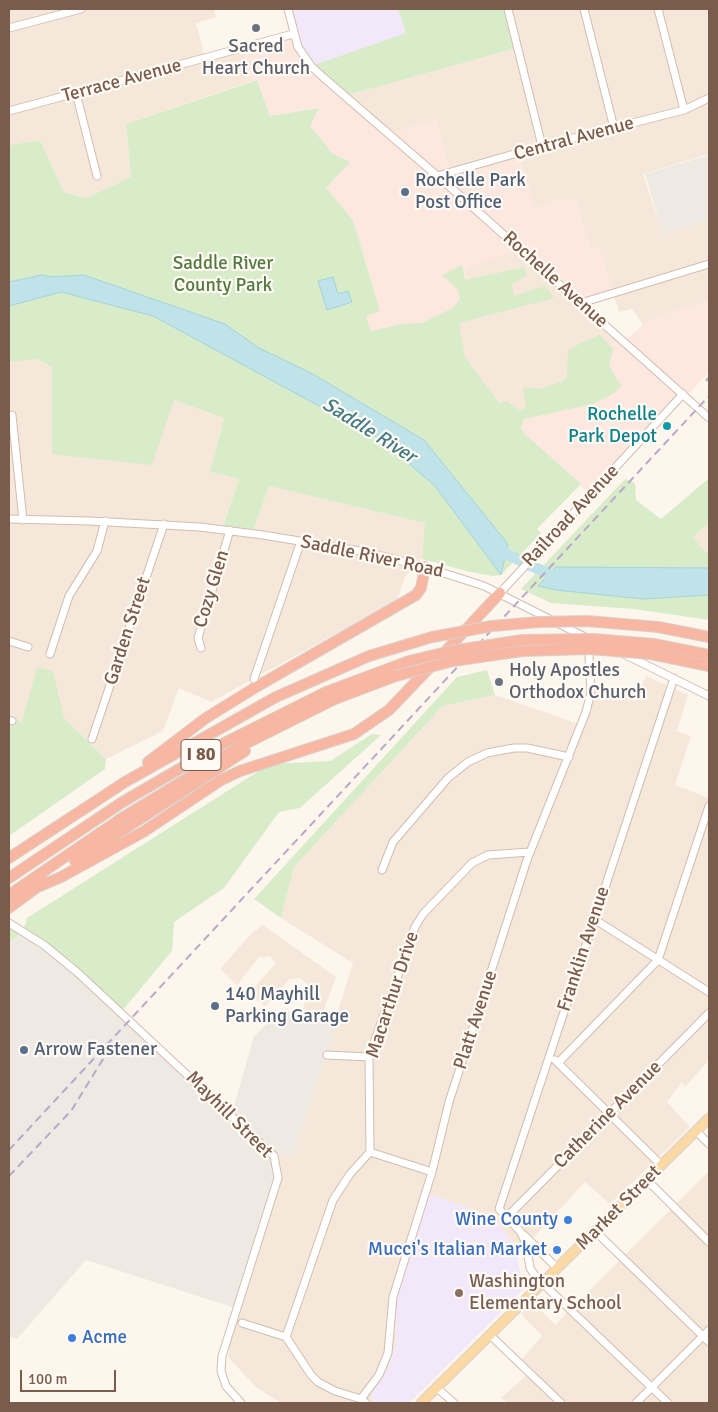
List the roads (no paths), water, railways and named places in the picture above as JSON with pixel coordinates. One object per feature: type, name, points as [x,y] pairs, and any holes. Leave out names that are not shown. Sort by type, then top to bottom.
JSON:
[{"type":"highway","points":[[103,795],[206,718],[416,596],[421,588],[425,567]]},
{"type":"highway","points":[[40,886],[61,877],[143,832],[221,780],[240,770],[354,734],[369,725],[390,710],[500,593]]},
{"type":"highway","name":"I 80","points":[[9,858],[103,795],[216,729],[294,688],[369,656],[432,637],[492,626],[539,622],[587,621],[658,627],[709,637]]},
{"type":"highway","name":"I 80","points":[[9,878],[121,803],[222,744],[326,692],[409,661],[451,650],[522,640],[593,639],[653,649],[709,655]]},
{"type":"highway","name":"I 80","points":[[9,895],[76,848],[161,793],[241,746],[305,713],[356,690],[396,676],[453,660],[522,650],[653,649],[709,666]]},
{"type":"highway","points":[[9,908],[139,819],[305,713]]},
{"type":"main road","name":"Market Street","points":[[421,1403],[709,1118]]},
{"type":"street","points":[[9,28],[53,12],[81,9]]},
{"type":"street","name":"Rochelle Avenue","points":[[288,9],[293,34],[304,57],[311,66],[709,418]]},
{"type":"street","points":[[508,9],[542,146]]},
{"type":"street","points":[[584,9],[614,128]]},
{"type":"street","points":[[658,9],[684,110]]},
{"type":"street","name":"Terrace Avenue","points":[[9,111],[293,34]]},
{"type":"street","points":[[76,93],[97,176]]},
{"type":"street","name":"Central Avenue","points":[[437,176],[542,146],[684,110],[709,98]]},
{"type":"street","points":[[581,303],[709,264]]},
{"type":"street","name":"Railroad Avenue","points":[[500,593],[682,394]]},
{"type":"street","points":[[12,415],[23,520]]},
{"type":"street","name":"Saddle River Road","points":[[9,520],[164,524],[230,530],[366,552],[459,577],[500,593],[592,641],[709,696]]},
{"type":"street","points":[[50,654],[69,596],[97,551],[105,522]]},
{"type":"street","name":"Garden Street","points":[[92,739],[164,524]]},
{"type":"street","name":"Cozy Glen","points":[[201,648],[198,638],[230,530]]},
{"type":"street","points":[[254,679],[301,541]]},
{"type":"street","points":[[9,641],[28,648]]},
{"type":"street","name":"Platt Avenue","points":[[363,1401],[379,1375],[388,1353],[393,1297],[432,1172],[449,1102],[530,852],[569,757],[591,692],[589,658],[592,641]]},
{"type":"street","name":"Franklin Avenue","points":[[507,1217],[499,1209],[674,678]]},
{"type":"street","points":[[382,870],[394,842],[448,778],[468,762],[487,753],[514,748],[527,748],[569,757]]},
{"type":"street","points":[[558,1063],[658,960],[709,806]]},
{"type":"street","name":"Macarthur Drive","points":[[370,1152],[370,1057],[409,938],[423,914],[472,863],[488,855],[530,852]]},
{"type":"street","points":[[594,919],[709,992]]},
{"type":"street","name":"Mayhill Street","points":[[11,924],[44,945],[77,972],[274,1156],[278,1178],[222,1356],[221,1371],[226,1386],[241,1403]]},
{"type":"street","name":"Catherine Avenue","points":[[507,1217],[709,1013]]},
{"type":"street","points":[[549,1054],[662,1165]]},
{"type":"street","points":[[327,1055],[370,1057]]},
{"type":"street","points":[[696,1131],[709,1144]]},
{"type":"street","points":[[286,1337],[326,1215],[342,1185],[370,1152],[432,1172]]},
{"type":"street","points":[[647,1180],[709,1242]]},
{"type":"street","points":[[507,1217],[557,1268]]},
{"type":"street","points":[[518,1229],[526,1243],[530,1268],[542,1283],[668,1403]]},
{"type":"street","points":[[596,1231],[709,1342]]},
{"type":"street","points":[[242,1323],[286,1337],[311,1375],[318,1382],[334,1391],[363,1401]]},
{"type":"street","points":[[636,1403],[709,1330]]},
{"type":"street","points":[[490,1334],[561,1403]]},
{"type":"street","points":[[437,1388],[454,1403]]},
{"type":"water","name":"Saddle River","points":[[42,275],[52,277],[84,275],[225,324],[259,348],[311,373],[424,440],[508,544],[501,575],[435,486],[380,439],[153,316],[61,292],[9,306],[9,282]]},
{"type":"water","points":[[333,277],[338,294],[348,291],[352,302],[327,310],[318,281]]},
{"type":"water","points":[[556,567],[709,568],[709,595],[643,599],[556,590],[538,586]]},
{"type":"waterway","name":"Saddle River","points":[[497,542],[506,554],[562,580]]},
{"type":"railway","points":[[706,381],[709,377]]},
{"type":"railway","points":[[9,1150],[709,396]]},
{"type":"railway","points":[[9,1176],[71,1111],[105,1056]]},
{"type":"place","name":"Sacred Heart Church","points":[[256,28]]},
{"type":"place","name":"Rochelle Park Post Office","points":[[405,192]]},
{"type":"place","name":"Rochelle Park Depot","points":[[667,426]]},
{"type":"place","name":"Holy Apostles Orthodox Church","points":[[499,682]]},
{"type":"place","name":"140 Mayhill Parking Garage","points":[[215,1006]]},
{"type":"place","name":"Arrow Fastener","points":[[24,1050]]},
{"type":"place","name":"Wine County","points":[[568,1220]]},
{"type":"place","name":"Mucci's Italian Market","points":[[557,1250]]},
{"type":"place","name":"Washington Elementary School","points":[[459,1293]]},
{"type":"place","name":"Acme","points":[[72,1338]]},
{"type":"park label","name":"Saddle River County Park","points":[[223,275]]}]
